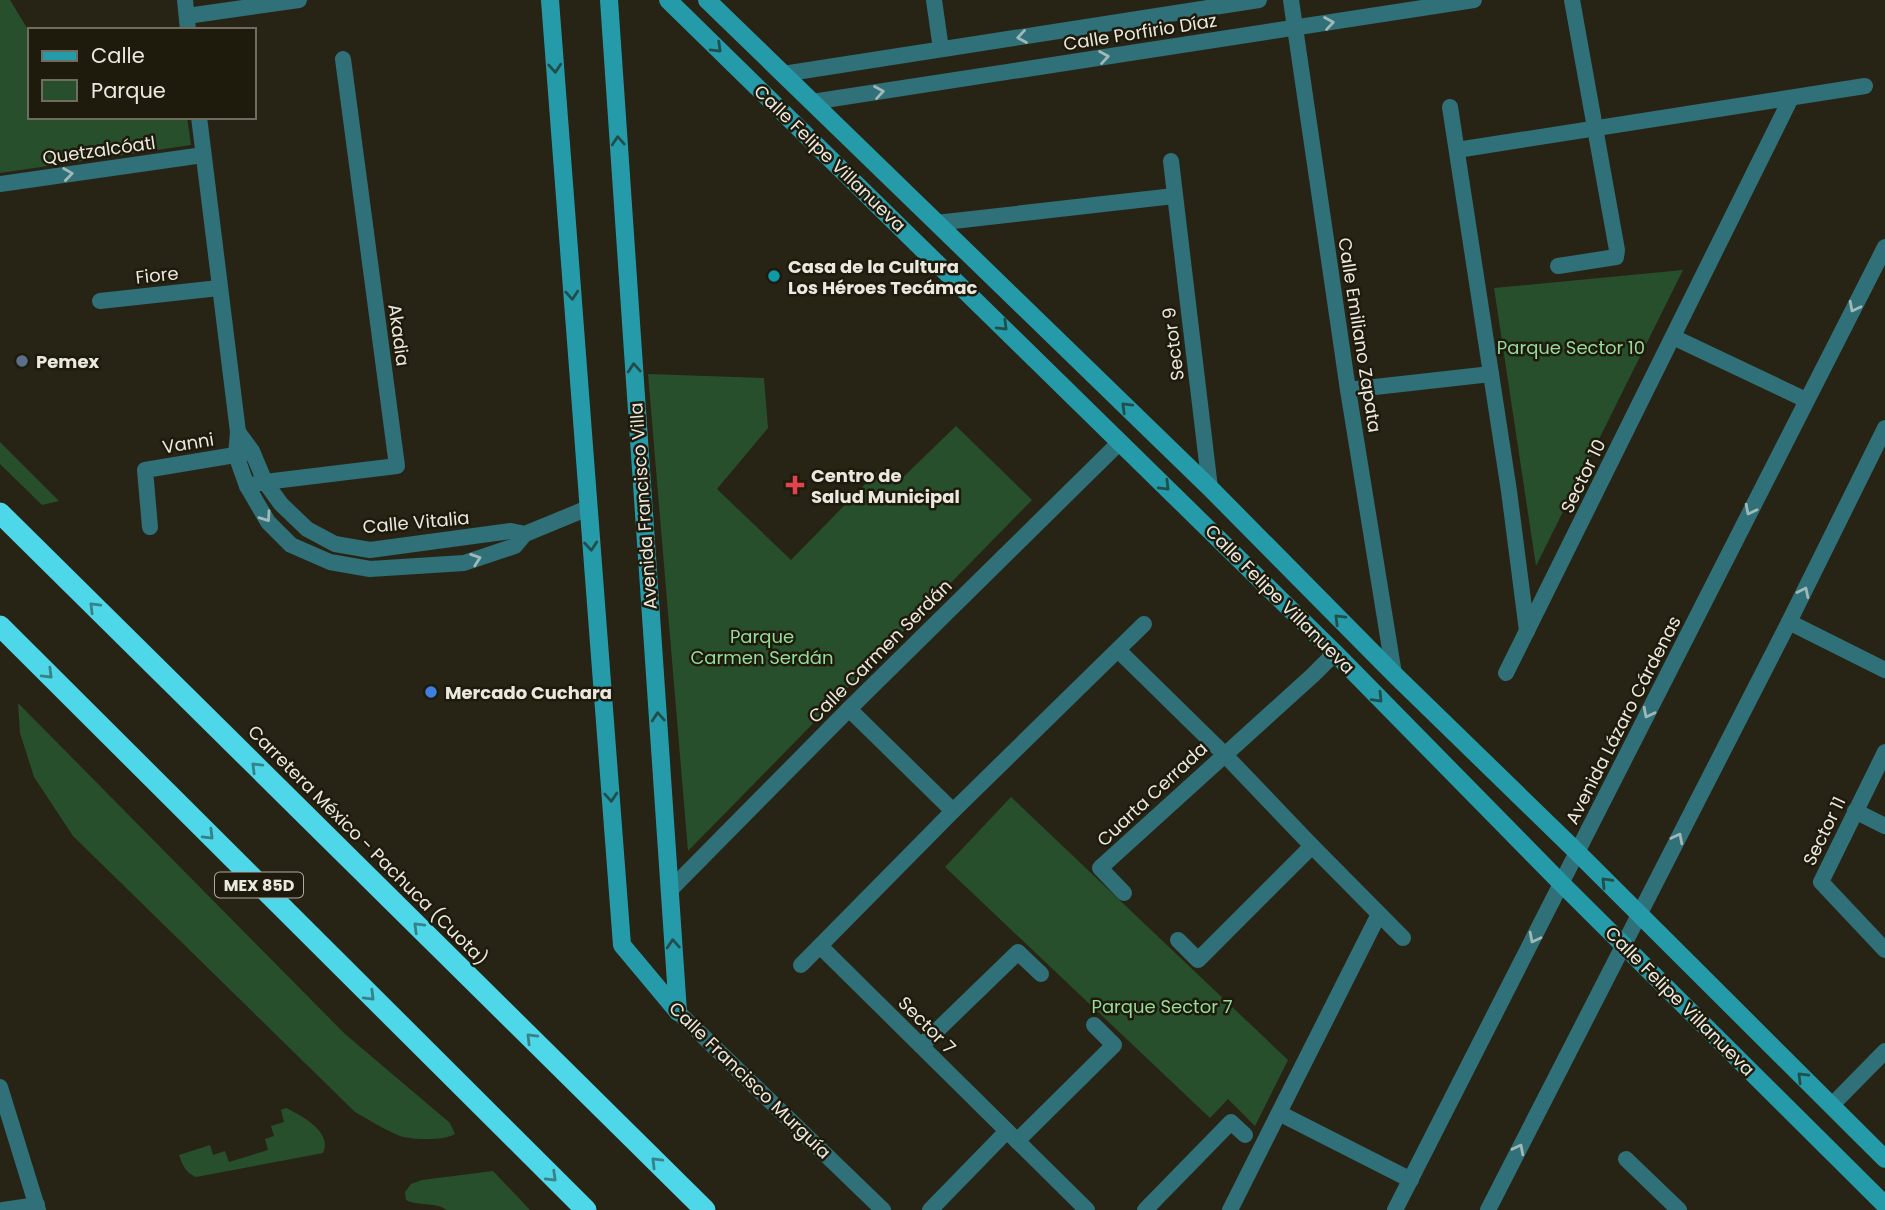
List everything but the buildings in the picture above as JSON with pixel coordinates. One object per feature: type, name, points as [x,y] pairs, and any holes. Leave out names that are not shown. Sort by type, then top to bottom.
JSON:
[{"type":"highway","name":"Carretera México - Pachuca (Cuota)","points":[[0,513],[705,1210]]},
{"type":"highway","name":"MEX 85D","points":[[0,626],[586,1210]]},
{"type":"main road","points":[[550,0],[588,508]]},
{"type":"main road","name":"Avenida Francisco Villa","points":[[609,0],[678,1012]]},
{"type":"main road","name":"Calle Felipe Villanueva","points":[[668,0],[1335,653],[1562,884],[1885,1205]]},
{"type":"main road","name":"Calle Felipe Villanueva","points":[[707,0],[1210,488],[1885,1160]]},
{"type":"main road","name":"Calle Francisco Murguía","points":[[588,508],[622,945],[678,1012]]},
{"type":"street","points":[[187,15],[299,0]]},
{"type":"street","points":[[934,0],[941,49]]},
{"type":"street","name":"Calle Porfirio Díaz","points":[[783,74],[1259,0]]},
{"type":"street","name":"Calle Emiliano Zapata","points":[[1291,0],[1348,390],[1394,674]]},
{"type":"street","name":"Calle Porfirio Díaz","points":[[812,102],[1474,0]]},
{"type":"street","points":[[1558,266],[1616,257],[1617,250],[1572,0]]},
{"type":"street","name":"Akadia","points":[[247,486],[397,466],[343,60]]},
{"type":"street","points":[[1457,150],[1865,86]]},
{"type":"street","name":"Sector 10","points":[[1506,673],[1791,98]]},
{"type":"street","points":[[1450,107],[1509,491],[1527,631]]},
{"type":"street","name":"Calle Vitalia","points":[[199,119],[219,288],[247,486],[268,522],[291,545],[330,562],[370,569],[464,563],[515,546],[525,534],[588,508]]},
{"type":"street","name":"Quetzalcóatl","points":[[0,184],[203,155]]},
{"type":"street","name":"Sector 9","points":[[1171,161],[1210,488]]},
{"type":"street","points":[[936,223],[1174,196]]},
{"type":"street","name":"Avenida Lázaro Cárdenas","points":[[1395,1210],[1885,247]]},
{"type":"street","name":"Fiore","points":[[100,301],[219,288]]},
{"type":"street","points":[[1673,337],[1806,400]]},
{"type":"street","points":[[1348,390],[1491,374]]},
{"type":"street","points":[[1488,1210],[1789,622],[1885,428]]},
{"type":"street","name":"Calle Carmen Serdán","points":[[670,890],[1120,442]]},
{"type":"street","name":"Calle Vitalia","points":[[244,453],[281,504],[307,528],[335,544],[370,550],[511,531],[525,534]]},
{"type":"street","name":"Vanni","points":[[150,527],[145,470],[244,453]]},
{"type":"street","points":[[370,550],[370,569]]},
{"type":"street","points":[[1789,622],[1885,670]]},
{"type":"street","points":[[801,965],[1144,624]]},
{"type":"street","points":[[1118,650],[1404,938]]},
{"type":"street","points":[[1224,754],[1313,676],[1335,653]]},
{"type":"street","points":[[849,709],[953,811]]},
{"type":"street","name":"Sector 11","points":[[1885,752],[1821,882],[1885,950]]},
{"type":"street","name":"Cuarta Cerrada","points":[[1124,893],[1100,868],[1224,754]]},
{"type":"street","points":[[1855,811],[1885,826]]},
{"type":"street","points":[[1178,940],[1198,960],[1312,846]]},
{"type":"street","points":[[1230,1210],[1379,914]]},
{"type":"street","name":"Sector 7","points":[[820,946],[1087,1210]]},
{"type":"street","points":[[921,1046],[1018,952],[1041,974]]},
{"type":"street","name":"Calle Francisco Murguía","points":[[678,1012],[883,1210]]},
{"type":"street","points":[[930,1210],[1114,1045],[1094,1025]]},
{"type":"street","points":[[1831,1106],[1885,1051]]},
{"type":"street","points":[[0,1087],[37,1208],[3,1210]]},
{"type":"street","points":[[1279,1114],[1411,1180]]},
{"type":"street","points":[[1144,1210],[1231,1122],[1245,1135]]},
{"type":"street","points":[[1626,1159],[1679,1210]]},
{"type":"street","points":[[1655,1210],[1663,1195]]},
{"type":"green space","points":[[0,0],[10,0],[28,30],[28,119],[187,119],[191,145],[0,173]]},
{"type":"green space","name":"Parque Sector 10","points":[[1683,270],[1536,566],[1494,288]]},
{"type":"green space","name":"Parque Carmen Serdán","points":[[648,374],[764,378],[768,428],[717,489],[791,560],[879,470],[895,485],[956,426],[1032,500],[688,851]]},
{"type":"green space","points":[[0,442],[59,501],[42,505],[0,464]]},
{"type":"green space","points":[[18,703],[345,1034],[450,1123],[455,1134],[436,1139],[400,1136],[355,1112],[73,836],[34,777],[20,733]]},
{"type":"green space","name":"Parque Sector 7","points":[[1011,797],[1288,1060],[1255,1126],[1228,1099],[1210,1118],[945,867]]},
{"type":"green space","points":[[286,1108],[307,1120],[320,1132],[325,1145],[323,1153],[196,1177],[183,1165],[179,1155],[210,1145],[213,1155],[225,1151],[229,1162],[268,1150],[265,1139],[274,1136],[271,1126],[284,1122],[281,1110]]},
{"type":"green space","points":[[493,1171],[530,1210],[447,1210],[406,1200],[405,1192],[411,1184],[422,1180]]},
{"type":"place","name":"Casa de la Cultura Los Héroes Tecámac","points":[[774,276]]},
{"type":"place","name":"Pemex","points":[[22,361]]},
{"type":"place","name":"Centro de Salud Municipal","points":[[795,485]]},
{"type":"place","name":"Mercado Cuchara","points":[[431,692]]}]
